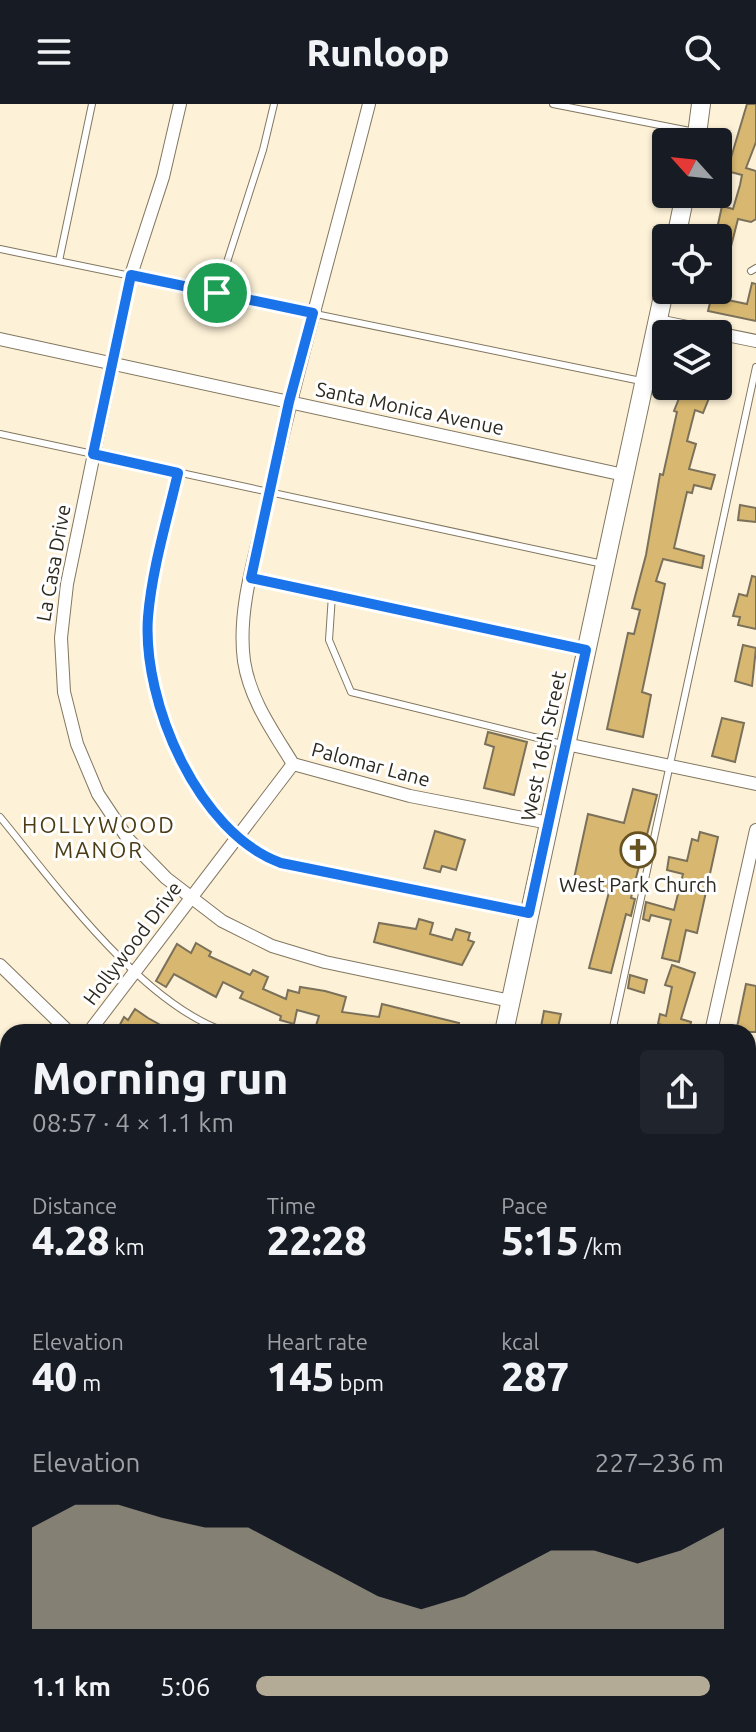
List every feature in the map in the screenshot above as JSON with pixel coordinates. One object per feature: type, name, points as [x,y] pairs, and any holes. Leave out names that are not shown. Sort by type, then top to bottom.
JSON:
[{"type":"main road","points":[[698,128],[701,104]]},
{"type":"main road","name":"West 16th Street","points":[[506,1024],[652,347]]},
{"type":"street","name":"La Casa Drive","points":[[180,104],[163,177],[131,275],[67,584],[61,638],[64,692],[77,744],[98,794],[128,839],[191,899],[222,921],[272,946],[325,962],[510,1001]]},
{"type":"street","name":"Palomar Lane","points":[[369,104],[289,402],[269,492],[243,633],[247,677],[254,697],[293,764],[410,796],[549,823]]},
{"type":"street","points":[[732,336],[756,341]]},
{"type":"street","name":"Santa Monica Avenue","points":[[0,339],[624,475]]},
{"type":"street","points":[[251,578],[586,650]]},
{"type":"street","points":[[566,744],[756,784]]},
{"type":"street","name":"Hollywood Drive","points":[[95,1024],[293,764]]},
{"type":"street","points":[[713,1024],[756,830]]},
{"type":"street","points":[[0,965],[61,1024]]},
{"type":"lane","points":[[59,261],[92,104]]},
{"type":"lane","points":[[217,293],[263,150],[274,104]]},
{"type":"lane","points":[[553,104],[655,128]]},
{"type":"lane","points":[[0,249],[644,382]]},
{"type":"lane","points":[[614,1024],[756,367]]},
{"type":"lane","points":[[0,436],[605,564]]},
{"type":"lane","points":[[178,473],[148,620],[154,672],[162,719],[171,739],[201,792],[236,839],[259,855],[281,863],[529,913]]},
{"type":"lane","points":[[332,595],[329,640],[351,692],[566,744]]},
{"type":"lane","points":[[0,817],[103,942],[181,1007],[212,1024]]},
{"type":"building","points":[[747,104],[756,104],[756,142],[746,168],[756,171],[756,219],[751,222],[738,219],[732,242],[732,224],[718,224],[722,208],[733,209],[742,175],[732,172],[732,154]]},
{"type":"building","points":[[752,283],[756,284],[756,321],[708,311],[710,304],[732,304],[732,301],[747,304]]},
{"type":"building","points":[[678,400],[708,400],[703,413],[695,410],[687,441],[696,444],[689,469],[715,475],[711,489],[694,485],[692,493],[687,492],[674,548],[704,556],[702,568],[663,559],[656,581],[665,584],[642,692],[651,695],[643,737],[607,729],[628,633],[634,634],[640,610],[632,608],[646,555],[660,474],[663,475],[677,412],[674,411]]},
{"type":"building","points":[[740,505],[756,508],[756,522],[738,520]]},
{"type":"building","points":[[752,576],[756,577],[756,629],[738,625],[740,617],[733,616],[739,594],[747,596]]},
{"type":"building","points":[[743,645],[756,648],[752,686],[735,681]]},
{"type":"building","points":[[722,718],[744,723],[735,762],[712,756]]},
{"type":"building","points":[[488,732],[527,742],[514,795],[484,788],[494,747],[485,744]]},
{"type":"building","points":[[633,789],[657,795],[631,898],[635,899],[631,916],[626,914],[611,973],[589,968],[609,892],[573,883],[588,814],[624,823]]},
{"type":"building","points":[[435,831],[465,840],[456,870],[442,866],[440,872],[424,868]]},
{"type":"building","points":[[700,832],[718,837],[697,933],[686,930],[679,962],[662,958],[671,920],[651,915],[649,921],[643,919],[646,902],[674,910],[683,874],[667,870],[669,857],[687,861],[692,839],[698,841]]},
{"type":"building","points":[[419,919],[433,923],[430,934],[452,940],[456,929],[470,933],[468,940],[474,942],[462,965],[374,942],[379,923],[416,929]]},
{"type":"building","points":[[196,943],[211,952],[209,956],[250,975],[253,970],[268,977],[263,989],[286,999],[288,990],[299,993],[300,987],[346,997],[342,1012],[379,1017],[382,1004],[459,1024],[316,1024],[319,1016],[297,1010],[294,1024],[280,1020],[281,1016],[240,998],[243,992],[223,982],[216,997],[174,974],[166,987],[156,981],[177,944],[191,953]]},
{"type":"building","points":[[672,965],[695,973],[681,1019],[691,1024],[658,1024],[660,1014],[666,1016],[672,987],[665,985]]},
{"type":"building","points":[[630,975],[647,980],[644,993],[628,988]]},
{"type":"building","points":[[746,984],[756,986],[756,1024],[738,1024]]},
{"type":"building","points":[[135,1009],[159,1024],[120,1024],[124,1017],[128,1020]]},
{"type":"building","points":[[544,1011],[561,1014],[559,1024],[542,1024]]},
{"type":"place","name":"West Park Church","points":[[638,850]]},
{"type":"district","name":"HOLLYWOOD MANOR","points":[[99,836]]},
{"type":"route","points":[[131,275],[217,293],[313,313],[289,402],[251,578],[586,650],[529,913],[281,863],[259,855],[236,839],[201,792],[171,739],[162,719],[148,620],[178,473],[93,454],[131,275]]}]
